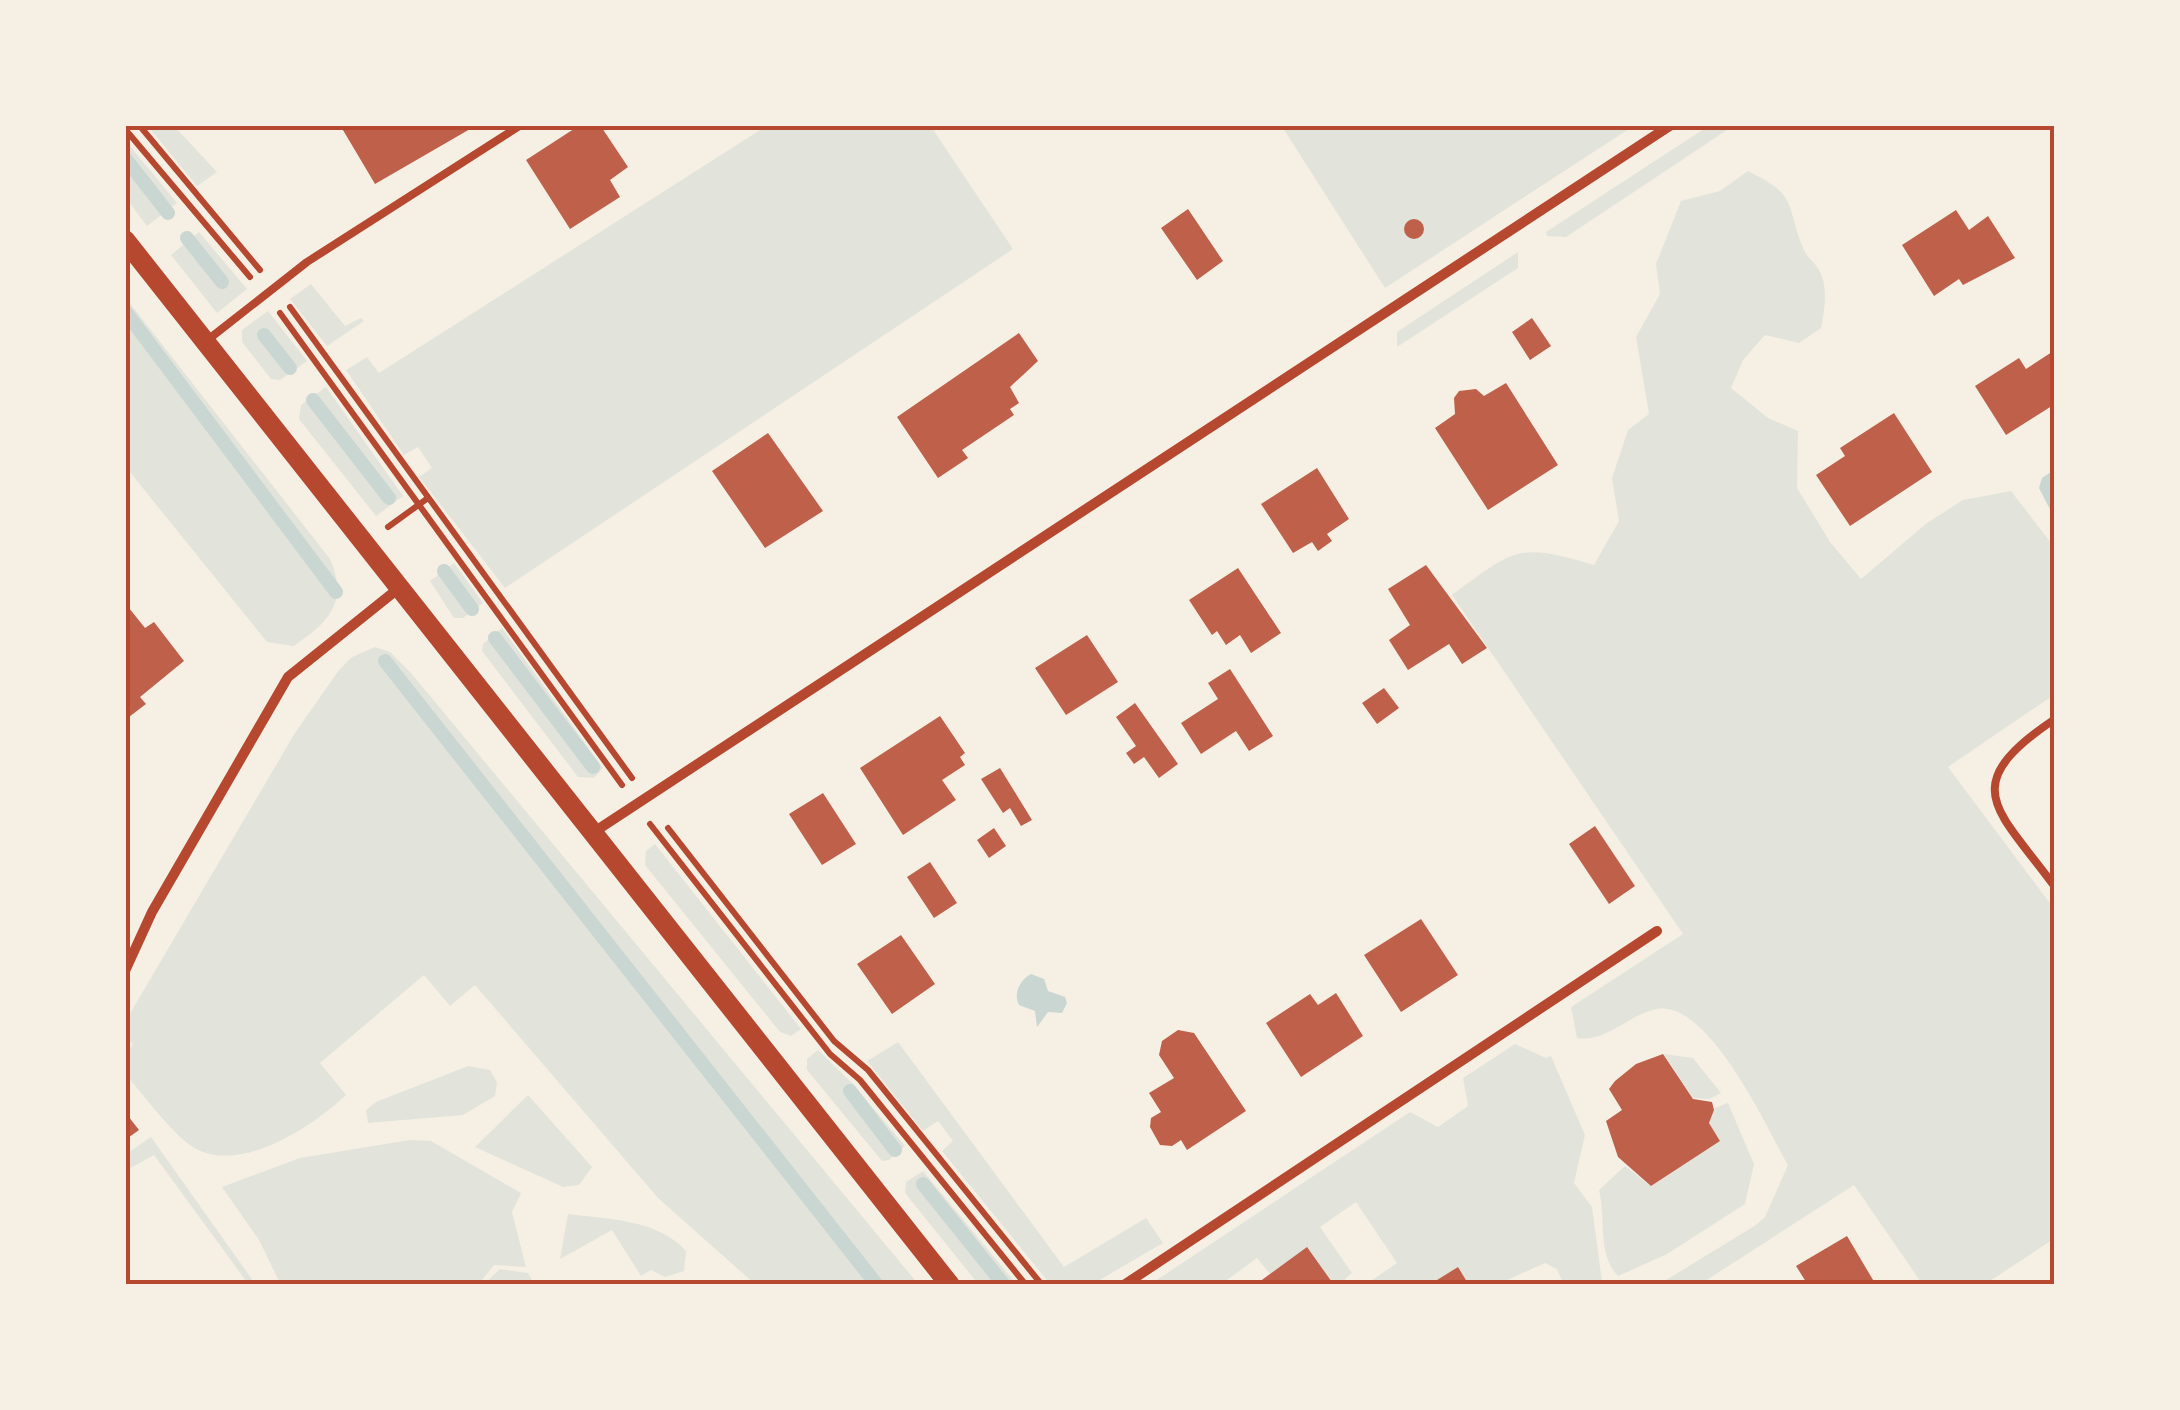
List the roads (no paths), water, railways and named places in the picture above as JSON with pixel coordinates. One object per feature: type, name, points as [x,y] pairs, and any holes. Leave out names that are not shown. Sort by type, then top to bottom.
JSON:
[{"type":"main road","points":[[125,240],[950,1285]]},
{"type":"street","points":[[594,832],[1672,125]]},
{"type":"street","points":[[125,971],[152,912],[288,677],[400,587]]},
{"type":"street","points":[[1124,1285],[1657,931]]},
{"type":"lane","points":[[206,342],[274,287],[521,125]]},
{"type":"lane","points":[[2055,719],[2008,754],[1995,775],[1995,794],[2004,816],[2055,887]]},
{"type":"waterway","points":[[125,158],[168,213]]},
{"type":"waterway","points":[[187,238],[222,282]]},
{"type":"waterway","points":[[125,311],[336,592]]},
{"type":"waterway","points":[[264,335],[290,368]]},
{"type":"waterway","points":[[313,400],[389,498]]},
{"type":"waterway","points":[[444,571],[472,609]]},
{"type":"waterway","points":[[495,638],[593,767]]},
{"type":"waterway","points":[[385,661],[877,1285]]},
{"type":"waterway","points":[[850,1091],[895,1150]]},
{"type":"waterway","points":[[923,1184],[1004,1285]]}]
